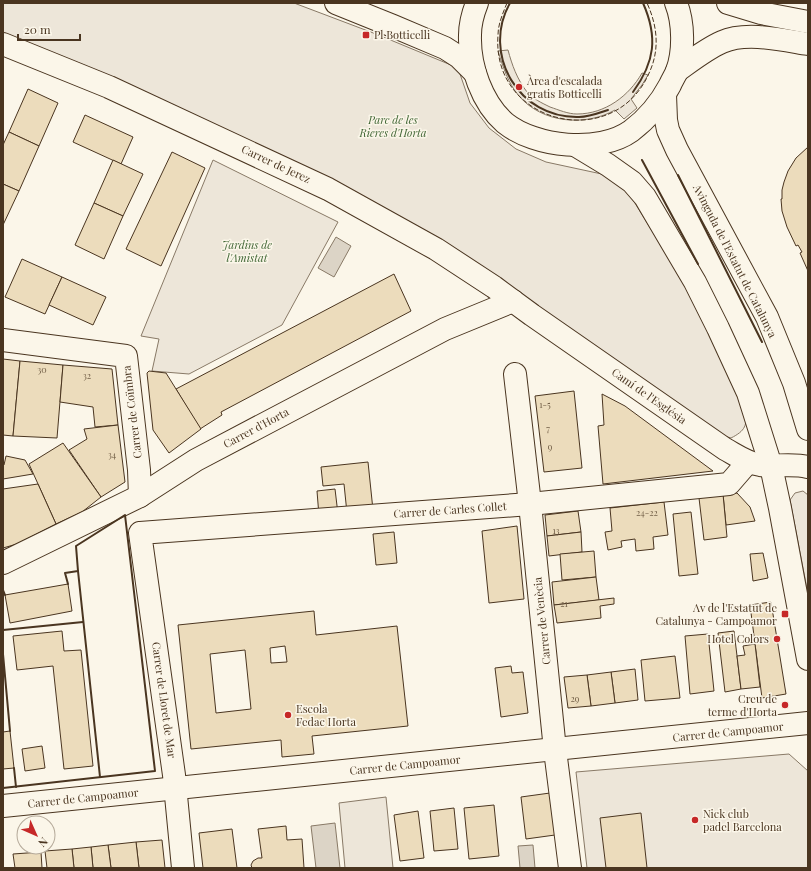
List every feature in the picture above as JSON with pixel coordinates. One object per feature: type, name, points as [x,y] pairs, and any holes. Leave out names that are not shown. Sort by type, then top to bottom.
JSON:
[{"type":"street","points":[[336,3],[445,48],[459,57],[475,72]]},
{"type":"street","points":[[477,3],[472,16],[470,35],[471,54],[475,72],[491,107],[505,122],[522,133],[553,143],[575,145],[594,144],[616,139],[631,131],[649,115],[665,95],[677,71],[682,41],[682,26],[676,3]]},
{"type":"street","points":[[728,3],[761,13],[808,22]]},
{"type":"street","points":[[677,71],[704,51],[723,41],[741,37],[764,38],[808,44]]},
{"type":"street","name":"Carrer de Jerez","points":[[3,44],[109,88],[328,189],[436,249],[494,287],[532,315]]},
{"type":"street","name":"Avinguda de l'Estatut de Catalunya","points":[[665,95],[668,130],[677,150],[767,318],[794,383],[808,429]]},
{"type":"street","points":[[575,145],[632,182],[645,197],[695,282],[718,328],[751,401],[771,466],[808,659]]},
{"type":"street","name":"Carrer d'Horta","points":[[3,563],[140,496],[196,460],[445,329],[513,301]]},
{"type":"street","name":"Camí de l'Església","points":[[532,315],[725,449],[748,462],[771,466],[791,464],[808,467]]},
{"type":"street","name":"Carrer de Coïmbra","points":[[3,340],[126,356],[140,470],[140,496]]},
{"type":"street","name":"Carrer de Venècia","points":[[515,374],[555,750],[570,868]]},
{"type":"street","name":"Carrer de Carles Collet","points":[[140,533],[530,504],[729,484],[748,462]]},
{"type":"street","name":"Carrer de Lloret de Mar","points":[[140,533],[176,788],[183,868]]},
{"type":"street","name":"Carrer de Campoamor","points":[[3,806],[808,724]]},
{"type":"green space","name":"Parc de les Rieres d'Horta","points":[[3,3],[294,3],[376,34],[451,65],[460,74],[470,103],[489,128],[516,149],[546,162],[611,176],[630,195],[695,298],[745,410],[746,424],[740,433],[731,438],[717,434],[458,254],[3,39]]},
{"type":"green space","name":"Àrea d'escalada gratis Botticelli","points":[[508,50],[513,66],[527,92],[538,101],[564,112],[577,114],[597,111],[623,96],[637,81],[642,73],[648,75],[631,99],[637,108],[624,119],[615,110],[591,119],[564,120],[539,112],[528,105],[515,91],[504,69],[498,51]]},
{"type":"green space","name":"Jardins de l'Amistat","points":[[213,160],[338,222],[282,325],[189,374],[152,371],[159,339],[141,336]]},
{"type":"green space","points":[[803,491],[808,495],[808,594],[790,500],[795,493]]},
{"type":"green space","name":"Nick club padel Barcelona","points":[[789,754],[808,771],[808,868],[587,868],[576,772]]},
{"type":"green space","points":[[386,797],[393,868],[345,868],[339,803]]},
{"type":"shaded area","points":[[336,237],[351,246],[334,277],[318,268]]},
{"type":"shaded area","points":[[335,823],[340,868],[316,868],[311,826]]},
{"type":"shaded area","points":[[533,845],[535,868],[520,868],[518,846]]},
{"type":"building","points":[[28,89],[58,103],[39,146],[9,132]]},
{"type":"building","points":[[85,115],[133,137],[121,164],[73,142]]},
{"type":"building","points":[[9,132],[39,146],[19,191],[3,184],[3,145]]},
{"type":"building","points":[[808,147],[808,271],[800,253],[802,252],[798,245],[796,246],[787,227],[782,211],[781,199],[784,182],[788,171],[796,158]]},
{"type":"building","points":[[172,152],[205,168],[161,266],[126,249]]},
{"type":"building","points":[[113,160],[143,174],[123,216],[94,203]]},
{"type":"building","points":[[3,184],[19,191],[3,225]]},
{"type":"building","points":[[94,203],[123,216],[104,259],[75,245]]},
{"type":"building","points":[[22,259],[62,277],[45,314],[5,297]]},
{"type":"building","points":[[394,274],[411,311],[221,412],[222,415],[200,429],[176,389]]},
{"type":"building","points":[[62,277],[106,297],[93,325],[49,305]]},
{"type":"building","points":[[3,359],[20,361],[13,436],[3,435]]},
{"type":"building","points":[[20,361],[63,365],[57,438],[13,436]]},
{"type":"building","points":[[63,365],[112,369],[118,425],[95,427],[93,407],[60,402]]},
{"type":"building","points":[[149,371],[166,373],[201,429],[169,453],[153,430],[147,373]]},
{"type":"building","points":[[574,391],[582,468],[544,472],[535,396]]},
{"type":"building","points":[[602,394],[625,406],[713,471],[603,484],[598,426],[604,425]]},
{"type":"building","points":[[118,425],[125,482],[101,497],[69,450],[87,439],[84,429]]},
{"type":"building","points":[[63,443],[101,497],[82,512],[56,524],[29,464]]},
{"type":"building","points":[[6,456],[25,460],[33,474],[3,479],[3,465]]},
{"type":"building","points":[[368,462],[373,510],[347,513],[344,484],[323,486],[321,467]]},
{"type":"building","points":[[38,484],[56,524],[17,544],[3,548],[3,489]]},
{"type":"building","points":[[335,489],[338,514],[319,516],[317,491]]},
{"type":"building","points":[[737,493],[750,507],[755,521],[726,525],[723,494]]},
{"type":"building","points":[[723,494],[727,537],[704,540],[699,498]]},
{"type":"building","points":[[664,502],[668,535],[653,537],[654,549],[636,551],[635,539],[621,541],[622,547],[608,550],[605,532],[612,531],[610,508]]},
{"type":"building","points":[[578,511],[581,532],[547,536],[545,515]]},
{"type":"building","points":[[691,512],[698,574],[679,576],[673,514]]},
{"type":"building","points":[[517,526],[524,599],[489,603],[482,531]]},
{"type":"building","points":[[394,532],[397,563],[376,565],[373,534]]},
{"type":"building","points":[[581,532],[582,552],[549,556],[547,536]]},
{"type":"building","points":[[594,551],[596,577],[562,580],[560,554]]},
{"type":"building","points":[[763,553],[768,578],[753,581],[750,554]]},
{"type":"building","points":[[596,577],[599,600],[554,605],[552,582]]},
{"type":"building","points":[[68,584],[72,611],[10,623],[5,595]]},
{"type":"building","points":[[614,598],[614,604],[600,606],[601,618],[557,623],[554,605]]},
{"type":"building","points":[[771,602],[786,694],[762,698],[750,605]]},
{"type":"building","points":[[314,611],[316,635],[397,626],[408,726],[312,736],[314,754],[282,757],[281,740],[191,749],[178,625]],"holes":[[[285,646],[287,662],[271,663],[270,648]],[[245,650],[251,709],[216,713],[210,654]]]},
{"type":"building","points":[[62,631],[64,651],[81,650],[93,766],[64,769],[53,666],[17,670],[13,636]]},
{"type":"building","points":[[734,631],[741,689],[725,692],[718,633]]},
{"type":"building","points":[[708,634],[714,691],[690,694],[685,636]]},
{"type":"building","points":[[755,644],[760,687],[741,689],[737,656],[745,655],[743,646]]},
{"type":"building","points":[[675,656],[680,698],[645,701],[641,660]]},
{"type":"building","points":[[511,666],[512,673],[523,672],[528,713],[501,717],[495,668]]},
{"type":"building","points":[[635,669],[638,700],[615,703],[611,672]]},
{"type":"building","points":[[611,672],[615,703],[591,706],[587,675]]},
{"type":"building","points":[[587,675],[591,706],[568,708],[564,677]]},
{"type":"building","points":[[10,731],[14,768],[3,769],[3,732]]},
{"type":"building","points":[[42,746],[45,768],[25,771],[22,749]]},
{"type":"building","points":[[550,793],[555,835],[526,839],[521,797]]},
{"type":"building","points":[[494,805],[499,856],[469,859],[464,808]]},
{"type":"building","points":[[454,808],[458,849],[434,851],[430,811]]},
{"type":"building","points":[[418,811],[424,858],[400,861],[394,815]]},
{"type":"building","points":[[641,813],[647,868],[606,868],[600,818]]},
{"type":"building","points":[[286,826],[287,840],[302,839],[304,868],[252,868],[251,865],[253,861],[258,858],[262,858],[258,829]]},
{"type":"building","points":[[232,829],[237,868],[203,868],[199,833]]},
{"type":"building","points":[[162,840],[165,868],[139,868],[136,842]]},
{"type":"building","points":[[136,842],[139,868],[111,868],[108,845]]},
{"type":"building","points":[[108,845],[111,868],[93,868],[91,847]]},
{"type":"building","points":[[91,847],[93,868],[74,868],[72,849]]},
{"type":"building","points":[[72,849],[74,868],[47,868],[45,855],[56,855],[56,850]]},
{"type":"building","points":[[13,854],[41,855],[42,868],[15,868]]},
{"type":"fence","points":[[507,3],[502,15],[498,35],[501,66],[514,90],[534,108],[559,118],[585,120],[611,113],[633,97],[650,71],[655,54],[656,37],[653,20],[647,3]]},
{"type":"wall","points":[[510,3],[502,23],[500,43],[503,62],[511,80],[523,95],[539,107],[558,115],[583,117],[608,110]]},
{"type":"wall","points":[[633,92],[646,70],[652,49],[651,27],[643,3]]},
{"type":"wall","points":[[642,160],[698,264]]},
{"type":"wall","points":[[678,175],[762,342]]},
{"type":"wall","points":[[3,788],[155,771],[125,515],[76,546],[78,571],[65,573],[68,584]]},
{"type":"wall","points":[[78,571],[100,777]]},
{"type":"wall","points":[[3,590],[5,595]]},
{"type":"wall","points":[[3,630],[83,622]]},
{"type":"wall","points":[[3,654],[10,731]]},
{"type":"wall","points":[[14,768],[16,787]]},
{"type":"place","name":"Pl Botticelli","points":[[366,35]]},
{"type":"place","name":"Àrea d'escalada gratis Botticelli","points":[[519,87]]},
{"type":"place","name":"Av de l'Estatut de Catalunya - Campoamor","points":[[785,614]]},
{"type":"place","name":"Hotel Colors","points":[[777,639]]},
{"type":"place","name":"Creu de terme d'Horta","points":[[785,705]]},
{"type":"place","name":"Escola Fedac Horta","points":[[288,715]]},
{"type":"place","name":"Nick club padel Barcelona","points":[[695,820]]}]
